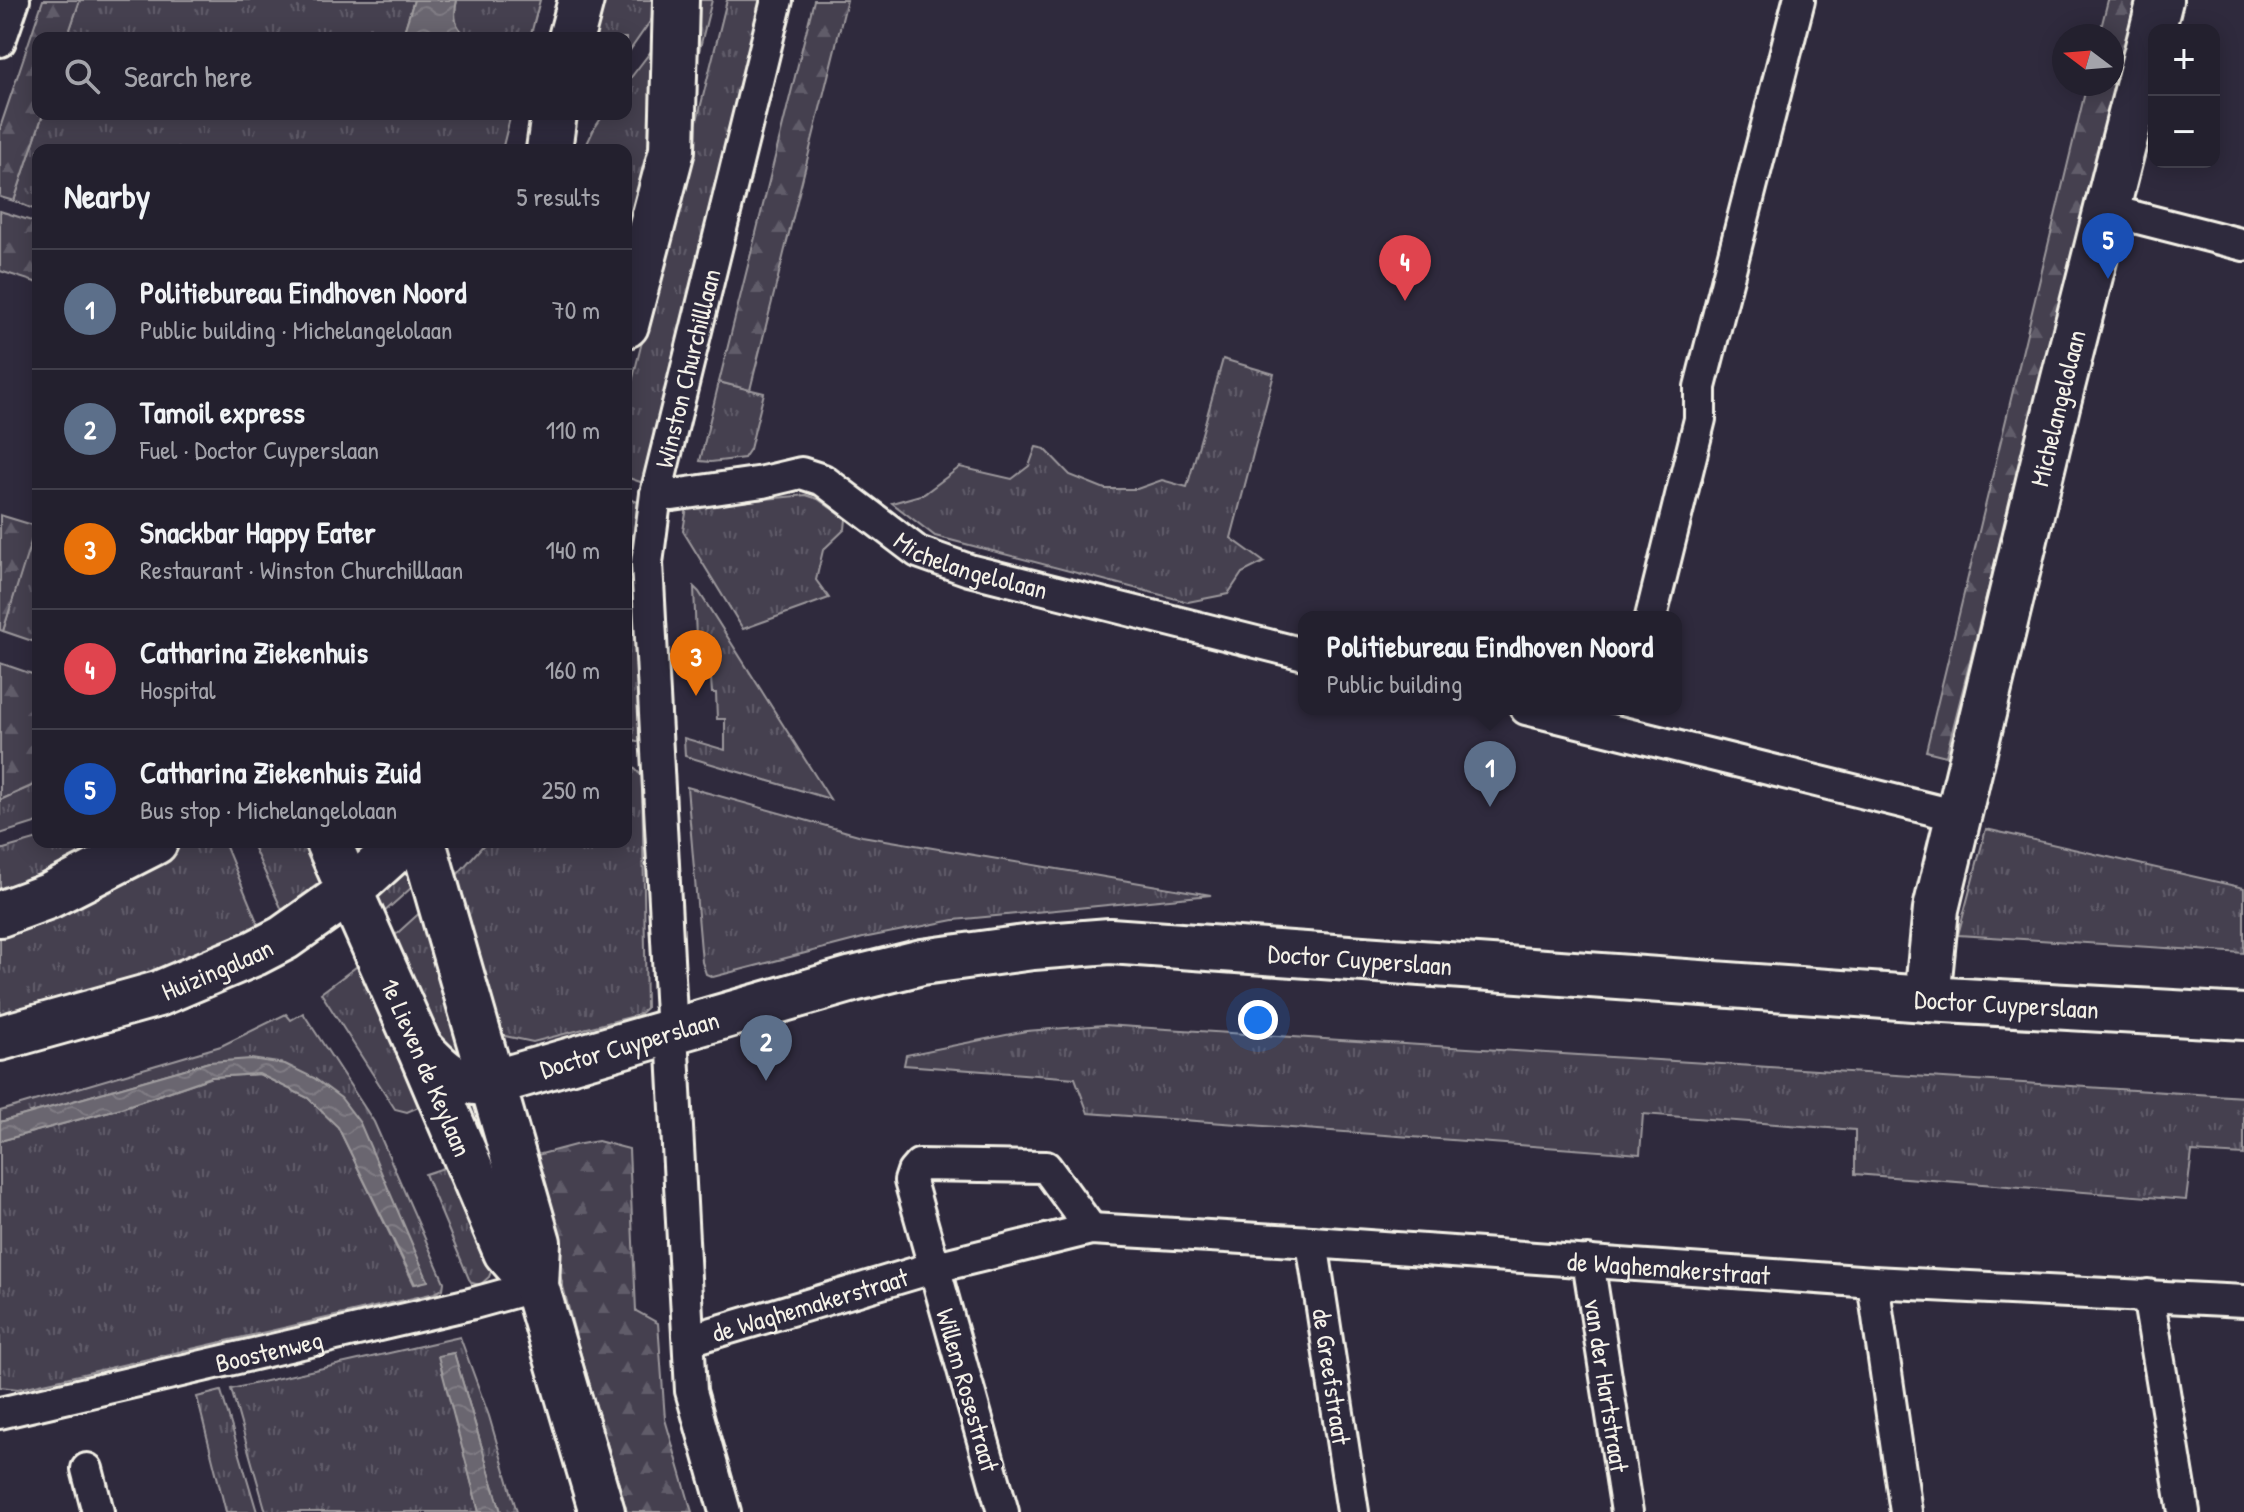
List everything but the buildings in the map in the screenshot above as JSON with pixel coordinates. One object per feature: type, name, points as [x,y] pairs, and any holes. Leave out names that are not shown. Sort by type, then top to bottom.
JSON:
[{"type":"street","points":[[0,41],[14,0]]},
{"type":"street","points":[[573,32],[581,0]]},
{"type":"street","points":[[632,302],[672,150],[676,0]]},
{"type":"street","name":"Winston Churchilllaan","points":[[672,1030],[647,563],[656,494],[777,0]]},
{"type":"street","points":[[1652,611],[1700,419],[1700,387],[1799,0]]},
{"type":"street","name":"Michelangelolaan","points":[[1927,999],[1936,909],[2160,0]]},
{"type":"street","points":[[550,144],[553,120]]},
{"type":"street","points":[[2107,210],[2244,245]]},
{"type":"street","name":"Michelangelolaan","points":[[656,494],[703,491],[801,473],[823,480],[918,552],[979,573],[1298,653]]},
{"type":"street","points":[[1576,715],[1625,721],[1958,816]]},
{"type":"street","points":[[0,914],[49,896],[143,848]]},
{"type":"street","name":"1e Lieven de Keylaan","points":[[331,848],[506,1252],[536,1286]]},
{"type":"street","name":"Huizingalaan","points":[[0,1038],[158,994],[255,953],[284,938],[349,892],[397,848]]},
{"type":"street","name":"1e Lieven de Keylaan","points":[[425,848],[538,1242],[536,1286],[602,1512]]},
{"type":"street","name":"Doctor Cuyperslaan","points":[[419,1047],[442,1072],[454,1079],[469,1083],[492,1083],[922,962],[1033,947],[1110,941],[1927,999],[2244,1017]]},
{"type":"street","points":[[672,1030],[691,1391],[725,1512]]},
{"type":"street","points":[[458,1143],[469,1113],[492,1083]]},
{"type":"street","name":"de Waghemakerstraat","points":[[932,1268],[910,1181],[919,1165],[1046,1167],[1091,1229]]},
{"type":"street","name":"de Waghemakerstraat","points":[[689,1340],[932,1268],[1091,1229],[1873,1282],[2244,1301]]},
{"type":"street","name":"de Greefstraat","points":[[1312,1242],[1353,1512]]},
{"type":"street","name":"van der Hartstraat","points":[[1588,1261],[1627,1512]]},
{"type":"street","name":"Willem Rosestraat","points":[[932,1268],[1003,1512]]},
{"type":"street","points":[[1873,1282],[1906,1512]]},
{"type":"street","name":"Boostenweg","points":[[0,1413],[536,1286]]},
{"type":"street","points":[[2148,1295],[2184,1512]]},
{"type":"street","points":[[87,1469],[98,1512]]},
{"type":"green space","points":[[43,0],[80,0],[69,32],[32,32]]},
{"type":"green space","points":[[80,0],[414,0],[404,32],[69,32]]},
{"type":"green space","points":[[457,0],[540,0],[532,32],[464,32],[458,27],[455,16]]},
{"type":"green space","points":[[588,0],[665,0],[632,47],[632,32],[580,32]]},
{"type":"green space","points":[[690,0],[712,0],[687,99]]},
{"type":"green space","points":[[727,0],[762,0],[643,483],[632,479],[632,382]]},
{"type":"green space","points":[[814,0],[847,0],[750,390],[719,382]]},
{"type":"green space","points":[[2108,0],[2137,0],[2124,51],[2124,24],[2102,24]]},
{"type":"green space","points":[[32,33],[32,120],[41,120],[14,201],[0,197],[0,128]]},
{"type":"green space","points":[[661,38],[665,81],[632,248],[632,144],[587,144],[600,120],[632,120],[632,76]]},
{"type":"green space","points":[[2084,96],[2113,96],[1946,756],[1926,751]]},
{"type":"green space","points":[[41,120],[510,120],[504,144],[33,144]]},
{"type":"green space","points":[[32,147],[32,208],[14,201]]},
{"type":"green space","points":[[0,211],[32,221],[32,281],[0,271]]},
{"type":"green space","points":[[1223,359],[1274,374],[1231,538],[1264,562],[1242,573],[1228,594],[1188,602],[935,536],[892,503],[924,494],[960,467],[1012,479],[1029,466],[1036,447],[1045,449],[1070,475],[1105,489],[1137,489],[1162,480],[1187,487]]},
{"type":"green space","points":[[719,382],[764,393],[750,449],[744,458],[700,461]]},
{"type":"green space","points":[[806,495],[818,499],[846,519],[845,529],[823,550],[816,580],[829,598],[743,629],[683,531],[687,507]]},
{"type":"green space","points":[[632,500],[638,502],[632,570]]},
{"type":"green space","points":[[0,515],[32,525],[32,539],[3,631],[0,630]]},
{"type":"green space","points":[[32,536],[32,641],[3,631]]},
{"type":"green space","points":[[632,570],[640,742],[632,740]]},
{"type":"green space","points":[[694,587],[830,799],[685,756],[684,738],[725,750],[725,719],[717,719],[710,665],[697,665]]},
{"type":"green space","points":[[0,663],[32,674],[32,786],[0,800]]},
{"type":"green space","points":[[634,768],[642,776],[646,1008],[638,1015],[533,1042],[505,1036],[493,1025],[449,884],[481,848],[632,848]]},
{"type":"green space","points":[[32,786],[32,824],[0,834],[0,800]]},
{"type":"green space","points":[[687,787],[862,836],[1211,895],[954,920],[863,938],[713,977],[706,974],[702,962]]},
{"type":"green space","points":[[1986,829],[2244,888],[2244,953],[1958,935]]},
{"type":"green space","points":[[32,841],[32,848],[98,848],[33,884],[0,894],[0,850]]},
{"type":"green space","points":[[173,848],[226,848],[258,924],[173,967],[0,1019],[0,933],[152,862]]},
{"type":"green space","points":[[254,848],[320,848],[330,875],[282,910]]},
{"type":"green space","points":[[408,850],[420,880],[383,913],[370,885]]},
{"type":"green space","points":[[425,908],[472,1061],[454,1070],[392,938]]},
{"type":"green space","points":[[356,967],[363,971],[426,1104],[407,1112],[395,1109],[321,993]]},
{"type":"green space","points":[[303,1013],[374,1122],[444,1282],[443,1289],[18,1389],[0,1387],[0,1141],[121,1108],[212,1077],[259,1074],[308,1098],[338,1127],[414,1284],[428,1280],[314,1078],[209,1062],[0,1122],[0,1111],[221,1046],[286,1014],[291,1020]]},
{"type":"green space","points":[[1104,1025],[2244,1097],[2244,1155],[2192,1152],[2186,1200],[1855,1174],[1855,1130],[1643,1114],[1640,1154],[1088,1113],[1075,1078],[904,1065],[906,1055],[1026,1031]]},
{"type":"green space","points":[[598,1141],[629,1149],[636,1311],[658,1323],[665,1419],[692,1512],[627,1512],[577,1341],[530,1157]]},
{"type":"green space","points":[[453,1165],[494,1264],[489,1277],[480,1285],[469,1279],[425,1174]]},
{"type":"green space","points":[[460,1337],[489,1416],[517,1512],[501,1512],[454,1353],[439,1356],[479,1512],[266,1512],[231,1389]]},
{"type":"green space","points":[[221,1391],[257,1512],[226,1512],[197,1397]]},
{"type":"water","points":[[414,0],[457,0],[456,21],[462,32],[404,32]]},
{"type":"water","points":[[251,1059],[285,1064],[314,1078],[341,1098],[360,1123],[428,1281],[415,1284],[338,1127],[308,1098],[259,1074],[211,1077],[121,1108],[0,1141],[0,1122],[209,1062]]},
{"type":"water","points":[[454,1353],[501,1512],[479,1512],[438,1356]]},
{"type":"place","name":"Catharina Ziekenhuis Zuid","points":[[2108,279]]},
{"type":"place","name":"Catharina Ziekenhuis","points":[[1405,301]]},
{"type":"place","name":"Snackbar Happy Eater","points":[[696,696]]},
{"type":"place","name":"Politiebureau Eindhoven Noord","points":[[1490,807]]},
{"type":"place","name":"Tamoil express","points":[[766,1081]]}]
